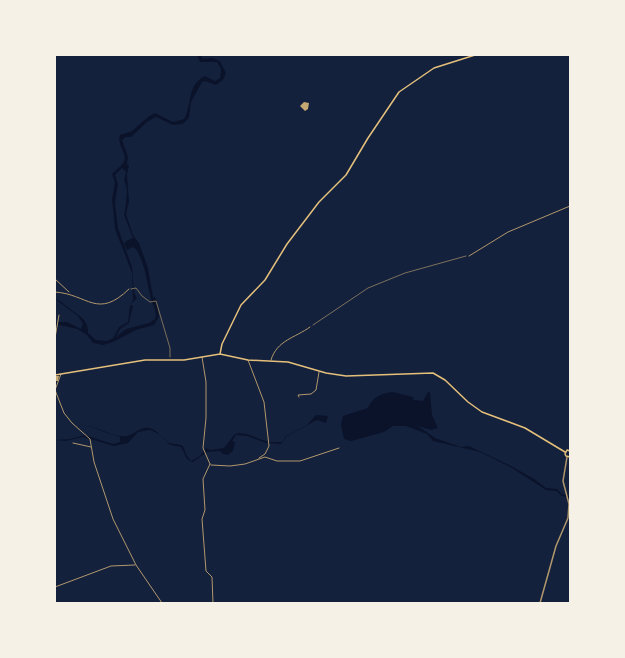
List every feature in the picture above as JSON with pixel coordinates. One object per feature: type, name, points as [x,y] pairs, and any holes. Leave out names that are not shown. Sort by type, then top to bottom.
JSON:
[{"type":"main road","points":[[220,354],[222,344],[241,305],[265,280],[287,244],[319,202],[346,174],[399,92],[434,68],[475,55]]},
{"type":"main road","points":[[55,375],[145,360],[170,360],[220,354],[248,360],[271,360],[295,364],[320,372],[346,376],[433,373],[445,380],[468,402],[482,412],[525,428],[565,452],[569,457]]},
{"type":"main road","points":[[565,452],[570,450]]},
{"type":"street","points":[[469,256],[508,232],[570,206]]},
{"type":"street","points":[[55,279],[79,299],[95,304],[115,301],[129,289]]},
{"type":"street","points":[[55,292],[70,293]]},
{"type":"street","points":[[55,338],[59,315]]},
{"type":"street","points":[[271,360],[284,340],[300,334],[310,327]]},
{"type":"street","points":[[202,357],[206,382],[206,418],[203,448],[210,464]]},
{"type":"street","points":[[248,360],[264,402],[270,446],[266,454],[258,459]]},
{"type":"street","points":[[298,395],[310,394],[316,390],[320,372]]},
{"type":"street","points":[[61,374],[55,390],[64,413],[91,441],[94,462],[113,519],[136,565],[162,603]]},
{"type":"street","points":[[73,443],[92,447]]},
{"type":"street","points":[[210,464],[230,466],[244,464],[265,457],[277,461],[300,461],[339,448]]},
{"type":"street","points":[[540,603],[556,546],[566,527],[569,504],[562,481],[569,457]]},
{"type":"street","points":[[210,464],[203,479],[205,510],[202,519],[206,571],[212,577],[213,603]]},
{"type":"street","points":[[55,587],[111,566],[129,567],[136,565]]},
{"type":"path","points":[[310,327],[368,288],[405,272],[469,256]]},
{"type":"path","points":[[132,289],[136,288],[142,296],[150,302],[156,301],[170,348],[170,360]]},
{"type":"water","points":[[197,55],[200,55],[203,59],[212,58],[220,61],[226,73],[223,80],[216,85],[205,81],[202,82],[191,102],[189,118],[183,124],[173,125],[156,117],[147,122],[131,137],[126,137],[122,140],[128,157],[127,164],[129,166],[127,174],[129,202],[126,214],[133,235],[139,243],[148,268],[153,297],[156,298],[159,317],[154,325],[136,330],[113,342],[103,345],[93,343],[87,335],[77,329],[55,324],[55,322],[67,322],[81,329],[83,324],[78,316],[55,299],[82,318],[87,324],[88,333],[96,340],[107,341],[113,338],[119,327],[128,322],[130,305],[133,306],[129,323],[120,329],[116,337],[126,329],[149,323],[155,319],[155,310],[141,260],[136,249],[133,247],[127,250],[124,244],[126,241],[133,238],[124,215],[127,189],[124,180],[126,172],[122,168],[115,175],[118,184],[115,203],[118,228],[132,267],[134,293],[137,298],[131,304],[133,300],[132,273],[115,229],[112,199],[115,182],[112,174],[124,160],[124,153],[119,139],[120,135],[132,131],[149,116],[155,113],[173,122],[184,119],[192,90],[199,80],[205,76],[215,81],[220,78],[221,69],[217,62],[200,62]]},
{"type":"water","points":[[393,392],[413,397],[414,400],[423,401],[428,392],[430,392],[432,415],[438,428],[431,430],[418,426],[435,438],[461,447],[469,446],[513,467],[546,488],[557,489],[562,494],[569,496],[570,498],[562,496],[556,491],[546,490],[512,468],[480,452],[433,441],[427,434],[406,426],[393,426],[384,432],[351,441],[344,439],[341,425],[343,416],[368,408],[372,401],[378,396]]},
{"type":"water","points":[[316,415],[328,416],[326,423],[317,420],[287,436],[281,444],[266,443],[247,436],[236,435],[232,441],[235,442],[233,451],[228,455],[219,451],[207,452],[193,462],[188,460],[181,447],[170,445],[159,434],[150,430],[138,432],[128,443],[114,446],[83,437],[66,441],[55,440],[70,439],[85,435],[113,444],[120,442],[120,437],[93,427],[120,436],[129,435],[142,428],[152,429],[157,432],[170,443],[183,446],[191,461],[200,456],[206,448],[210,450],[224,448],[234,435],[238,433],[247,434],[268,442],[282,442],[286,436],[307,425]]},
{"type":"building","points":[[304,102],[309,103],[308,109],[305,111],[300,106]]},
{"type":"building","points":[[55,376],[59,376],[58,381],[55,381]]}]
